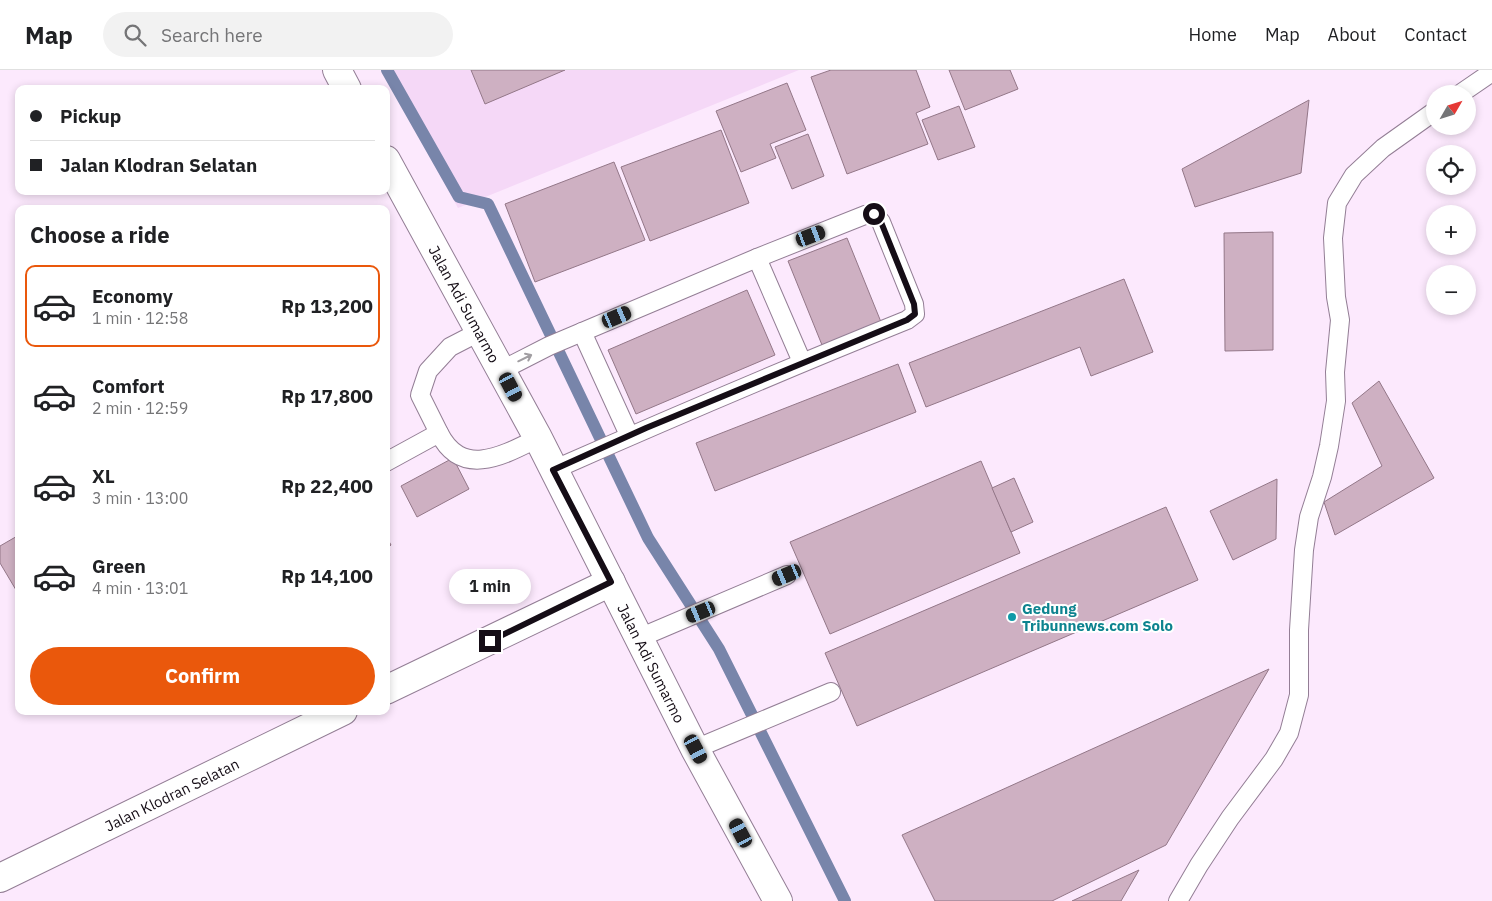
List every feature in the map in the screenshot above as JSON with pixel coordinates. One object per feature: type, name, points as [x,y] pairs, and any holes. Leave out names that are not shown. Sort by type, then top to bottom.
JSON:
[{"type":"main road","points":[[337,70],[345,85]]},
{"type":"main road","name":"Jalan Adi Sumarmo","points":[[390,167],[538,438],[696,749],[778,901]]},
{"type":"main road","points":[[390,688],[611,582]]},
{"type":"main road","name":"Jalan Klodran Selatan","points":[[0,878],[335,715]]},
{"type":"lane","points":[[1473,85],[1492,72]]},
{"type":"lane","points":[[1178,901],[1198,865],[1274,759],[1289,733],[1299,695],[1298,630],[1304,550],[1309,517],[1329,446],[1336,400],[1335,372],[1340,320],[1336,297],[1333,238],[1337,203],[1354,175],[1383,148],[1426,117]]},
{"type":"lane","points":[[502,370],[549,346],[757,258],[865,215],[874,214],[881,222],[914,304],[915,314],[907,320],[802,362],[553,470]]},
{"type":"lane","points":[[757,258],[802,362]]},
{"type":"lane","points":[[481,331],[450,347],[428,370],[420,395],[439,433],[445,444],[458,457],[475,461],[506,454],[538,438]]},
{"type":"lane","points":[[575,335],[622,439]]},
{"type":"lane","points":[[390,460],[439,433]]},
{"type":"lane","points":[[639,638],[787,575]]},
{"type":"lane","points":[[696,749],[832,692]]},
{"type":"shaded area","points":[[382,70],[799,70],[458,208]]},
{"type":"building","points":[[471,70],[565,70],[485,104]]},
{"type":"building","points":[[831,70],[916,70],[930,107],[916,113],[928,144],[847,174],[811,77]]},
{"type":"building","points":[[949,70],[1010,70],[1018,89],[965,110]]},
{"type":"building","points":[[787,83],[806,130],[770,144],[776,158],[741,172],[716,111]]},
{"type":"building","points":[[1309,100],[1301,173],[1195,207],[1182,169]]},
{"type":"building","points":[[959,106],[975,147],[938,160],[922,120]]},
{"type":"building","points":[[721,130],[749,203],[650,241],[621,167]]},
{"type":"building","points":[[808,134],[824,176],[792,189],[775,147]]},
{"type":"building","points":[[614,162],[645,240],[535,282],[505,204]]},
{"type":"building","points":[[1273,232],[1273,350],[1225,351],[1224,233]]},
{"type":"building","points":[[847,238],[881,322],[822,345],[788,261]]},
{"type":"building","points":[[1124,279],[1153,352],[1091,376],[1080,347],[926,407],[909,363]]},
{"type":"building","points":[[747,290],[775,355],[636,414],[608,350]]},
{"type":"building","points":[[898,364],[916,412],[715,491],[696,443]]},
{"type":"building","points":[[1379,381],[1434,478],[1335,535],[1324,502],[1382,466],[1352,403]]},
{"type":"building","points":[[453,458],[469,489],[417,517],[401,486]]},
{"type":"building","points":[[981,461],[1020,553],[830,634],[790,542]]},
{"type":"building","points":[[1014,478],[1033,522],[1011,532],[992,488]]},
{"type":"building","points":[[1277,479],[1276,539],[1233,560],[1210,511]]},
{"type":"building","name":"Gedung Tribunnews.com Solo","points":[[1166,507],[1198,580],[857,726],[825,653]]},
{"type":"building","points":[[15,537],[15,588],[0,563],[0,546]]},
{"type":"building","points":[[1269,669],[1166,845],[1052,901],[935,901],[902,835]]},
{"type":"building","points":[[1139,870],[1121,901],[1072,901]]},
{"type":"waterway","points":[[387,70],[459,197],[488,204],[648,538],[719,649],[845,901]]},
{"type":"place","name":"Gedung Tribunnews.com Solo","points":[[1012,617]]},
{"type":"route","points":[[490,641],[611,582],[553,470],[629,435],[907,320],[915,314],[914,304],[881,222],[874,214]]}]
